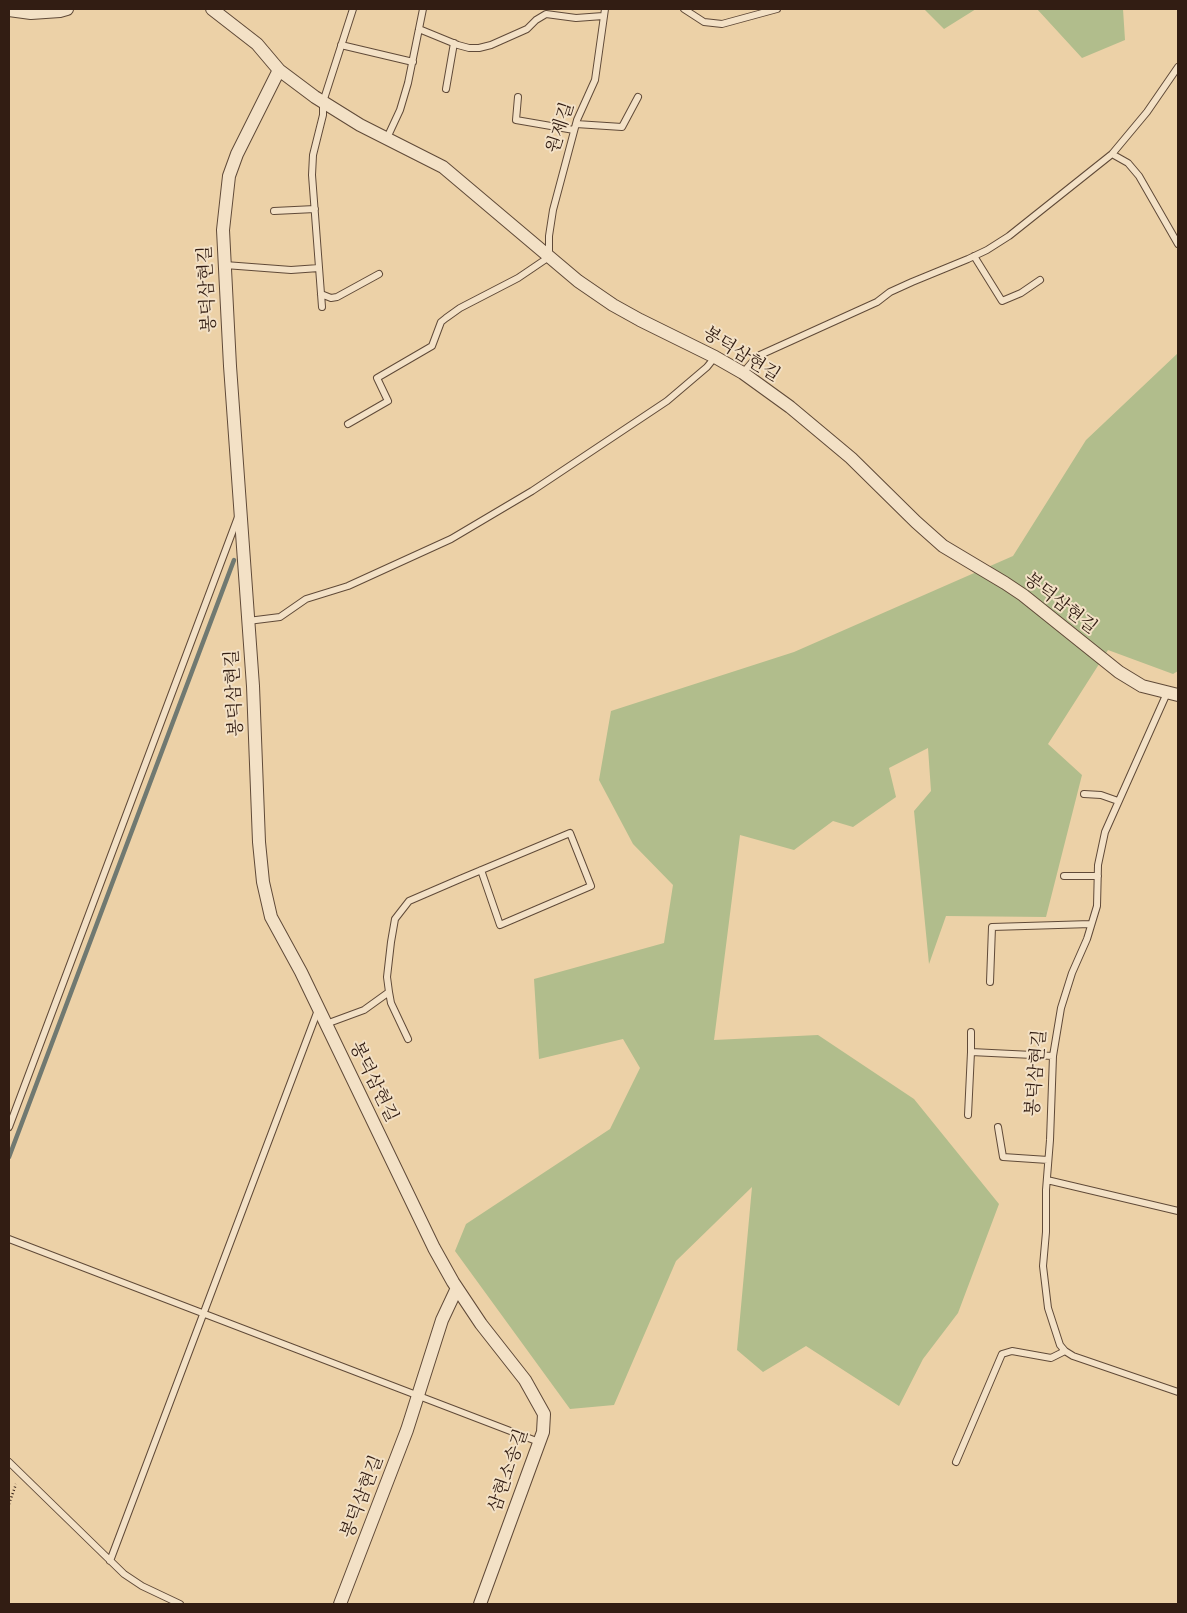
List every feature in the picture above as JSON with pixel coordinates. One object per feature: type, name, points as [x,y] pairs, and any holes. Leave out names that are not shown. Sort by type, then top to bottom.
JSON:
[{"type":"street","points":[[9,10],[31,13],[67,9]]},
{"type":"street","name":"봉덕삼현길","points":[[212,9],[257,44],[279,70],[323,102],[360,124],[443,167],[578,281],[640,320],[716,357],[743,373],[790,407],[852,458],[916,522],[943,546],[1011,587],[1119,672],[1142,686],[1173,694]]},
{"type":"street","name":"봉덕삼현길","points":[[279,70],[237,154],[229,176],[223,230],[253,686],[259,842],[263,882],[272,917],[301,972],[434,1248],[455,1285],[442,1320],[419,1396],[340,1604]]},
{"type":"street","name":"삼현소송길","points":[[455,1285],[481,1324],[525,1380],[544,1414],[543,1432],[480,1604]]},
{"type":"lane","points":[[322,307],[312,175],[313,155],[323,116],[323,102],[353,9]]},
{"type":"lane","points":[[387,138],[400,110],[413,62],[423,9]]},
{"type":"lane","name":"원제길","points":[[549,257],[549,236],[553,210],[575,127],[595,80],[604,9]]},
{"type":"lane","points":[[684,9],[704,22],[722,24],[777,9]]},
{"type":"lane","points":[[419,30],[469,48],[479,48],[491,45],[527,29],[546,14],[576,18],[603,16]]},
{"type":"lane","points":[[446,89],[454,43]]},
{"type":"lane","points":[[341,45],[413,62]]},
{"type":"lane","points":[[743,373],[760,355],[877,302],[890,292],[974,256],[1009,236],[1112,154],[1147,112],[1178,67]]},
{"type":"lane","points":[[518,97],[516,120],[575,127],[622,127],[638,97]]},
{"type":"lane","points":[[1112,154],[1128,163],[1139,176],[1178,244]]},
{"type":"lane","points":[[274,211],[315,210]]},
{"type":"lane","points":[[974,256],[1002,301],[1020,294],[1040,280]]},
{"type":"lane","points":[[348,424],[388,401],[377,378],[432,346],[441,322],[460,308],[518,278],[549,257]]},
{"type":"lane","points":[[225,265],[291,270],[319,268]]},
{"type":"lane","points":[[321,294],[332,298],[379,274]]},
{"type":"lane","points":[[248,621],[280,617],[306,599],[348,586],[451,540],[532,490],[667,401],[700,374],[716,357]]},
{"type":"lane","points":[[9,1127],[240,511]]},
{"type":"lane","name":"봉덕삼현길","points":[[1065,1351],[1060,1345],[1048,1308],[1043,1266],[1053,1056],[1061,1008],[1072,973],[1087,939],[1097,906],[1099,857],[1105,832],[1118,801],[1173,694]]},
{"type":"lane","points":[[1084,794],[1101,795],[1118,801]]},
{"type":"lane","points":[[408,1039],[391,1003],[387,977],[395,919],[409,900],[481,870],[570,833],[591,886],[500,925],[481,870]]},
{"type":"lane","points":[[1064,876],[1098,876]]},
{"type":"lane","points":[[990,982],[992,927],[1091,924]]},
{"type":"lane","points":[[326,1024],[364,1010],[389,992]]},
{"type":"lane","points":[[110,1561],[319,1009]]},
{"type":"lane","points":[[968,1115],[972,1032]]},
{"type":"lane","points":[[971,1052],[1053,1056]]},
{"type":"lane","points":[[998,1127],[1003,1157],[1048,1160]]},
{"type":"lane","points":[[1047,1180],[1178,1211]]},
{"type":"lane","points":[[9,1238],[539,1442]]},
{"type":"lane","points":[[956,1462],[1002,1354],[1012,1350],[1051,1358],[1065,1351],[1073,1356],[1178,1392]]},
{"type":"lane","points":[[9,1462],[124,1574],[142,1586],[180,1604]]},
{"type":"path","points":[[9,1504],[20,1473]]},
{"type":"green space","points":[[924,9],[976,9],[944,29]]},
{"type":"green space","points":[[1037,9],[1123,9],[1125,40],[1082,58]]},
{"type":"green space","points":[[1178,353],[1178,671],[1173,674],[1108,650],[1048,744],[1082,775],[1046,917],[946,916],[929,964],[914,811],[931,791],[928,748],[889,768],[896,797],[853,827],[833,821],[794,850],[740,835],[714,1040],[818,1035],[914,1099],[999,1204],[958,1313],[923,1359],[899,1406],[806,1346],[763,1372],[737,1350],[752,1187],[676,1261],[614,1405],[570,1409],[455,1251],[466,1224],[610,1129],[640,1068],[623,1039],[539,1059],[534,979],[664,943],[673,885],[633,844],[599,780],[611,711],[794,652],[1013,556],[1086,440]]},
{"type":"waterway","points":[[9,1157],[234,560]]}]
